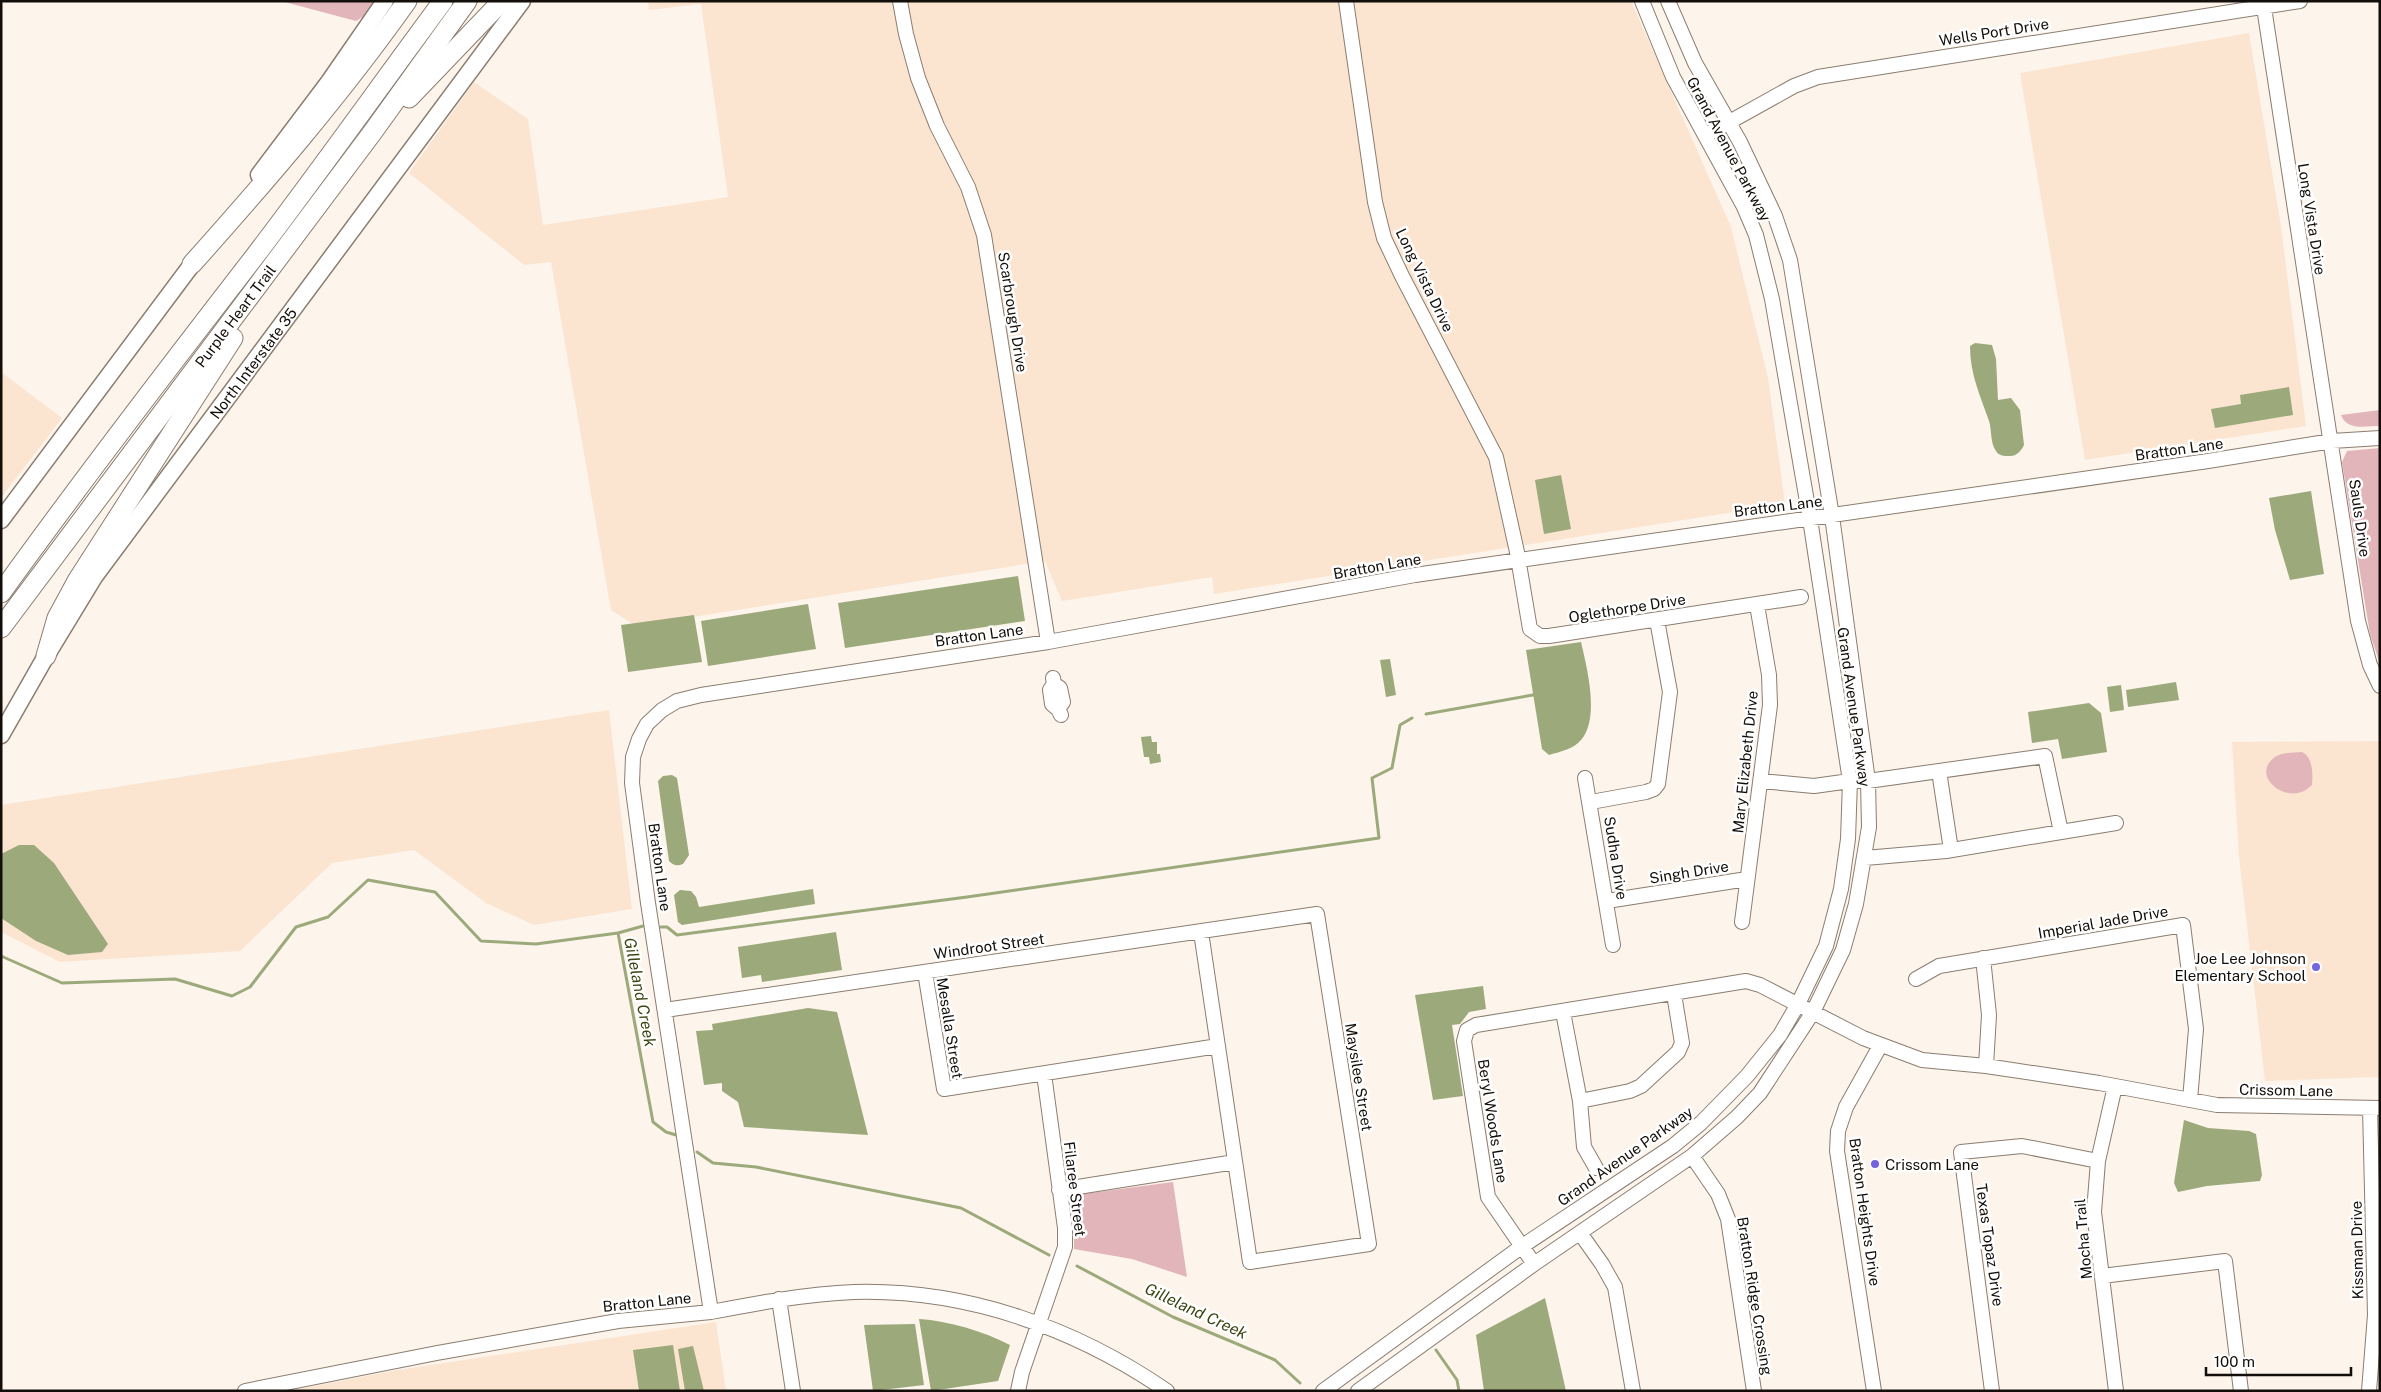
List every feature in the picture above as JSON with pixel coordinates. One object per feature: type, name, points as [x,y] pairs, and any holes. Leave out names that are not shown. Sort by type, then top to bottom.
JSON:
[{"type":"highway","points":[[192,264],[282,164],[374,47],[407,1]]},
{"type":"highway","name":"Purple Heart Trail","points":[[1,593],[54,519],[212,308],[254,256],[443,1]]},
{"type":"highway","name":"Purple Heart Trail","points":[[1,628],[372,133],[467,1]]},
{"type":"highway","points":[[372,133],[502,1]]},
{"type":"highway","points":[[46,656],[56,618],[250,312],[274,262]]},
{"type":"main road","points":[[1,520],[329,82],[385,1]]},
{"type":"main road","name":"North Interstate 35","points":[[1,735],[94,577],[522,1]]},
{"type":"street","name":"Scarbrough Drive","points":[[900,1],[906,34],[918,78],[937,126],[968,187],[984,235],[1048,642]]},
{"type":"street","name":"Long Vista Drive","points":[[1346,1],[1374,192],[1384,238],[1496,457],[1519,560]]},
{"type":"street","name":"Grand Avenue Parkway","points":[[1323,1391],[1521,1247],[1673,1146],[1701,1124],[1748,1076],[1780,1035],[1798,1004],[1826,946],[1839,897],[1848,839],[1850,781],[1810,519],[1772,300],[1761,252],[1744,207],[1706,135],[1672,77],[1642,1]]},
{"type":"street","name":"Grand Avenue Parkway","points":[[1358,1391],[1534,1264],[1692,1156],[1737,1117],[1760,1093],[1813,1012],[1843,950],[1856,904],[1869,827],[1868,781],[1832,516],[1790,260],[1775,216],[1728,122],[1695,63],[1668,1]]},
{"type":"street","name":"Wells Port Drive","points":[[1706,135],[1794,86],[1818,77],[2263,4],[2300,1]]},
{"type":"street","name":"Long Vista Drive","points":[[2263,4],[2293,208],[2332,441]]},
{"type":"street","name":"Bratton Lane","points":[[245,1391],[436,1353],[618,1321],[711,1312],[632,783],[633,758],[639,739],[647,724],[662,710],[677,702],[700,695],[1048,642],[1416,575],[1722,529],[1832,516],[2332,441],[2380,438]]},
{"type":"street","name":"Sauls Drive","points":[[2332,441],[2358,621],[2370,665],[2380,686]]},
{"type":"street","name":"Oglethorpe Drive","points":[[1519,560],[1527,623],[1534,633],[1540,636],[1800,598]]},
{"type":"street","name":"Mary Elizabeth Drive","points":[[1742,922],[1770,705],[1769,674],[1757,605]]},
{"type":"street","points":[[1591,802],[1646,792],[1654,789],[1658,784],[1670,692],[1658,620]]},
{"type":"street","points":[[1054,681],[1050,690],[1052,704],[1060,712]]},
{"type":"street","points":[[1761,781],[1814,786],[1850,781],[1868,781],[2046,756],[2060,832]]},
{"type":"street","points":[[1939,771],[1951,850]]},
{"type":"street","name":"Sudha Drive","points":[[1586,778],[1613,945]]},
{"type":"street","points":[[1865,858],[1951,850],[2116,823]]},
{"type":"street","name":"Singh Drive","points":[[1607,901],[1747,879]]},
{"type":"street","name":"Windroot Street","points":[[665,1010],[1317,914]]},
{"type":"street","name":"Maysilee Street","points":[[1235,1162],[1250,1262],[1369,1244],[1317,914]]},
{"type":"street","name":"Imperial Jade Drive","points":[[1916,979],[1939,966],[2183,925],[2196,1029],[2190,1100]]},
{"type":"street","points":[[1059,1190],[1235,1162],[1200,932]]},
{"type":"street","points":[[1983,958],[1989,1015],[1986,1066]]},
{"type":"street","name":"Mesalla Street","points":[[925,972],[944,1089],[1044,1074]]},
{"type":"street","name":"Crissom Lane","points":[[1467,1030],[1476,1025],[1746,981],[1760,985],[1880,1046],[1922,1060],[1986,1066],[2115,1086],[2217,1105],[2375,1108]]},
{"type":"street","points":[[1580,1101],[1630,1091],[1641,1086],[1678,1052],[1682,1042],[1674,994]]},
{"type":"street","points":[[1563,1012],[1580,1101],[1584,1147],[1596,1168]]},
{"type":"street","name":"Beryl Woods Lane","points":[[1467,1030],[1464,1041],[1488,1197],[1534,1264]]},
{"type":"street","points":[[1044,1074],[1218,1046]]},
{"type":"street","name":"Bratton Heights Drive","points":[[1874,1391],[1837,1151],[1838,1130],[1846,1107],[1880,1046]]},
{"type":"street","name":"Filaree Street","points":[[1018,1391],[1022,1372],[1066,1247],[1044,1074]]},
{"type":"street","name":"Mocha Trail","points":[[2115,1086],[2098,1161],[2094,1212],[2116,1391]]},
{"type":"street","name":"Kissman Drive","points":[[2369,1391],[2375,1316],[2375,1108]]},
{"type":"street","name":"Texas Topaz Drive","points":[[1992,1391],[1960,1152],[2022,1146],[2098,1161]]},
{"type":"street","name":"Bratton Ridge Crossing","points":[[1692,1156],[1718,1194],[1728,1219],[1754,1391]]},
{"type":"street","points":[[1580,1234],[1602,1264],[1615,1287],[1633,1391]]},
{"type":"street","points":[[2102,1276],[2225,1261],[2241,1391]]},
{"type":"street","points":[[711,1312],[779,1299],[855,1292],[912,1294],[995,1309],[1039,1324],[1106,1352],[1167,1391]]},
{"type":"street","points":[[779,1299],[793,1391]]},
{"type":"shaded area","points":[[281,1],[374,1],[364,16],[356,21]]},
{"type":"shaded area","points":[[648,1],[1631,1],[1731,227],[1768,378],[1785,504],[1214,594],[1212,577],[1062,601],[1045,561],[636,626],[611,610],[551,262],[524,265],[409,173],[474,82],[528,119],[543,225],[728,197],[701,4],[649,10]]},
{"type":"shaded area","points":[[2249,33],[2281,226],[2306,426],[2085,460],[2020,73]]},
{"type":"shaded area","points":[[1975,343],[1992,345],[1996,359],[1998,400],[2011,398],[2020,410],[2024,445],[2015,455],[2000,455],[1993,444],[1989,421],[1976,384],[1970,356],[1970,346]]},
{"type":"shaded area","points":[[1,372],[62,418],[1,498]]},
{"type":"shaded area","points":[[2289,387],[2293,415],[2215,428],[2211,409],[2241,404],[2240,395]]},
{"type":"shaded area","points":[[2380,410],[2380,426],[2352,426],[2341,415]]},
{"type":"shaded area","points":[[2380,448],[2380,664],[2370,634],[2342,462],[2347,451]]},
{"type":"shaded area","points":[[1561,475],[1571,529],[1544,534],[1535,480]]},
{"type":"shaded area","points":[[2311,491],[2324,574],[2290,580],[2275,530],[2269,498]]},
{"type":"shaded area","points":[[1018,576],[1025,621],[845,648],[838,603]]},
{"type":"shaded area","points":[[808,604],[816,649],[708,666],[701,621]]},
{"type":"shaded area","points":[[694,615],[702,662],[628,672],[621,625]]},
{"type":"shaded area","points":[[1581,642],[1589,679],[1591,706],[1587,731],[1574,746],[1549,755],[1542,749],[1526,650]]},
{"type":"shaded area","points":[[1390,659],[1396,695],[1386,697],[1380,660]]},
{"type":"shaded area","points":[[2176,682],[2179,700],[2128,707],[2126,690]]},
{"type":"shaded area","points":[[2121,685],[2124,710],[2110,712],[2107,687]]},
{"type":"shaded area","points":[[2089,703],[2101,713],[2107,752],[2062,759],[2058,739],[2032,743],[2028,712]]},
{"type":"shaded area","points":[[609,710],[632,909],[534,925],[486,903],[414,850],[332,863],[240,951],[60,962],[1,932],[1,805]]},
{"type":"shaded area","points":[[1151,736],[1152,742],[1157,742],[1157,754],[1160,754],[1161,762],[1150,764],[1149,757],[1144,757],[1141,737]]},
{"type":"shaded area","name":"Joe Lee Johnson Elementary School","points":[[2380,741],[2380,1077],[2265,1081],[2239,857],[2232,742]]},
{"type":"shaded area","points":[[2302,752],[2306,754],[2310,762],[2312,785],[2303,791],[2293,793],[2284,792],[2275,787],[2269,781],[2266,773],[2268,765],[2278,755]]},
{"type":"shaded area","points":[[672,775],[677,778],[689,855],[683,864],[677,865],[669,861],[658,781],[663,776]]},
{"type":"shaded area","points":[[19,845],[34,845],[54,863],[108,944],[102,952],[68,955],[36,941],[1,918],[1,854]]},
{"type":"shaded area","points":[[813,889],[815,904],[682,925],[678,922],[674,895],[680,890],[691,891],[696,897],[699,907]]},
{"type":"shaded area","points":[[836,932],[842,970],[762,982],[761,975],[742,978],[738,947]]},
{"type":"shaded area","points":[[1483,986],[1486,1009],[1469,1012],[1460,1024],[1452,1025],[1463,1096],[1433,1100],[1415,995]]},
{"type":"shaded area","points":[[808,1008],[837,1012],[868,1135],[744,1127],[738,1102],[722,1091],[722,1083],[704,1085],[696,1031],[713,1030],[712,1024]]},
{"type":"shaded area","points":[[2184,1120],[2208,1128],[2249,1131],[2256,1134],[2262,1175],[2260,1181],[2207,1186],[2178,1192],[2174,1183]]},
{"type":"shaded area","points":[[1173,1182],[1187,1277],[1132,1259],[1074,1249],[1070,1201],[1075,1195]]},
{"type":"shaded area","points":[[1545,1298],[1566,1391],[1484,1391],[1476,1335]]},
{"type":"shaded area","points":[[919,1319],[966,1328],[989,1335],[1010,1345],[998,1381],[931,1391]]},
{"type":"shaded area","points":[[716,1322],[726,1391],[289,1391],[398,1370]]},
{"type":"shaded area","points":[[915,1324],[924,1385],[873,1391],[864,1325]]},
{"type":"shaded area","points":[[673,1345],[680,1391],[639,1391],[633,1350]]},
{"type":"shaded area","points":[[693,1346],[704,1391],[685,1391],[678,1349]]},
{"type":"waterway","points":[[1426,714],[1533,695]]},
{"type":"waterway","points":[[661,927],[667,927],[677,935],[967,897],[1379,838],[1372,778],[1392,768],[1400,725],[1412,718]]},
{"type":"waterway","name":"Gilleland Creek","points":[[1,956],[62,983],[175,979],[232,996],[250,987],[296,927],[328,917],[368,880],[435,892],[481,941],[536,944],[618,933],[653,1122],[666,1132],[676,1135]]},
{"type":"waterway","points":[[618,933],[643,926]]},
{"type":"waterway","name":"Gilleland Creek","points":[[697,1152],[713,1163],[756,1167],[961,1208],[1049,1255]]},
{"type":"waterway","name":"Gilleland Creek","points":[[1077,1266],[1173,1317],[1275,1360],[1300,1383]]},
{"type":"waterway","points":[[1436,1350],[1457,1380],[1459,1391]]},
{"type":"place","name":"Joe Lee Johnson Elementary School","points":[[2316,967]]},
{"type":"place","name":"Crissom Lane","points":[[1875,1164]]}]
